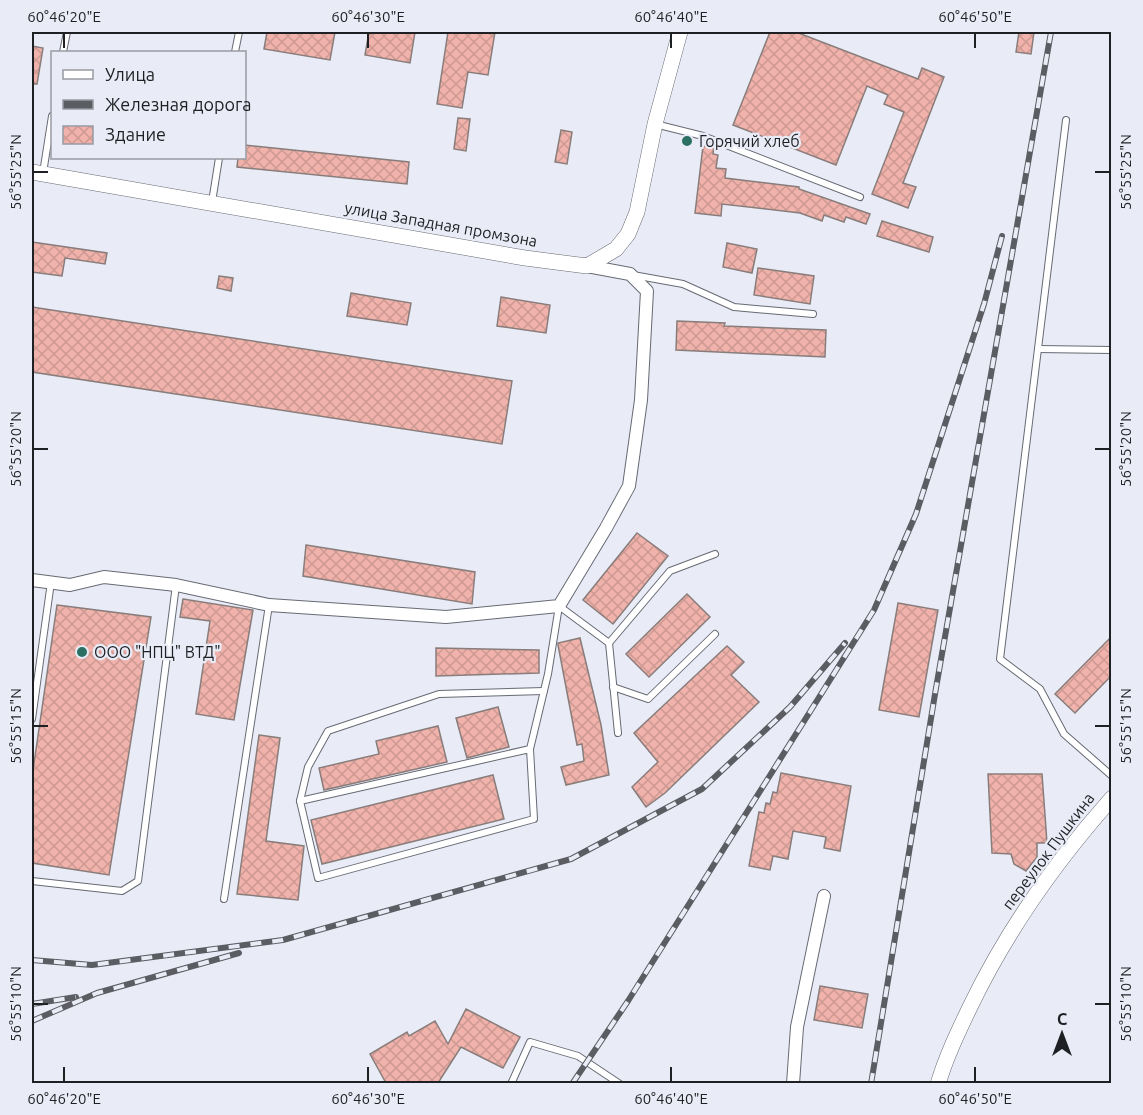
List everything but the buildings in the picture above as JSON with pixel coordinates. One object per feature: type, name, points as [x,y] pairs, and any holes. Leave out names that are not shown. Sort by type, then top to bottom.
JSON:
[{"type":"street","points":[[587,266],[616,249],[628,234],[637,212],[654,124],[680,32]]},
{"type":"street","name":"улица Западная промзона","points":[[37,173],[525,258],[587,266]]},
{"type":"street","points":[[32,579],[70,585],[104,577],[176,585],[269,605],[446,617],[559,606],[606,528],[628,486],[641,400],[647,291],[630,274],[587,266]]},
{"type":"street","name":"переулок Пушкина","points":[[938,1083],[946,1056],[1007,936],[1034,894],[1074,841],[1112,798]]},
{"type":"street","points":[[793,1083],[797,1027],[824,896]]},
{"type":"lane","points":[[63,51],[67,32]]},
{"type":"lane","points":[[235,51],[238,32]]},
{"type":"lane","points":[[37,173],[51,120]]},
{"type":"lane","points":[[1066,120],[1000,660],[1040,689],[1064,734],[1112,777]]},
{"type":"lane","points":[[654,124],[703,136],[860,197]]},
{"type":"lane","points":[[212,203],[219,159]]},
{"type":"lane","points":[[630,274],[683,284],[734,307],[813,314]]},
{"type":"lane","points":[[1038,349],[1112,350]]},
{"type":"lane","points":[[618,733],[609,643],[670,571],[715,554]]},
{"type":"lane","points":[[32,719],[51,582]]},
{"type":"lane","points":[[32,881],[122,891],[138,881],[176,585]]},
{"type":"lane","points":[[224,899],[269,605]]},
{"type":"lane","points":[[544,691],[439,694],[328,731],[308,767],[300,801],[318,878],[534,819],[530,749],[544,691],[559,606],[609,643]]},
{"type":"lane","points":[[613,687],[648,699],[715,634]]},
{"type":"lane","points":[[300,801],[530,749]]},
{"type":"lane","points":[[511,1083],[530,1042],[578,1056],[620,1083]]},
{"type":"railway","points":[[871,1084],[936,688],[1051,32]]},
{"type":"railway","points":[[572,1084],[628,1001],[874,610],[916,514],[984,304],[1002,236]]},
{"type":"railway","points":[[32,960],[92,965],[283,940],[571,859],[702,789],[790,707],[845,643]]},
{"type":"railway","points":[[32,1021],[97,993],[239,953]]},
{"type":"railway","points":[[32,1004],[76,997]]},
{"type":"place","name":"Горячий хлеб","points":[[687,141]]},
{"type":"place","name":"ООО \"НПЦ\" ВТД\"","points":[[82,652]]}]
